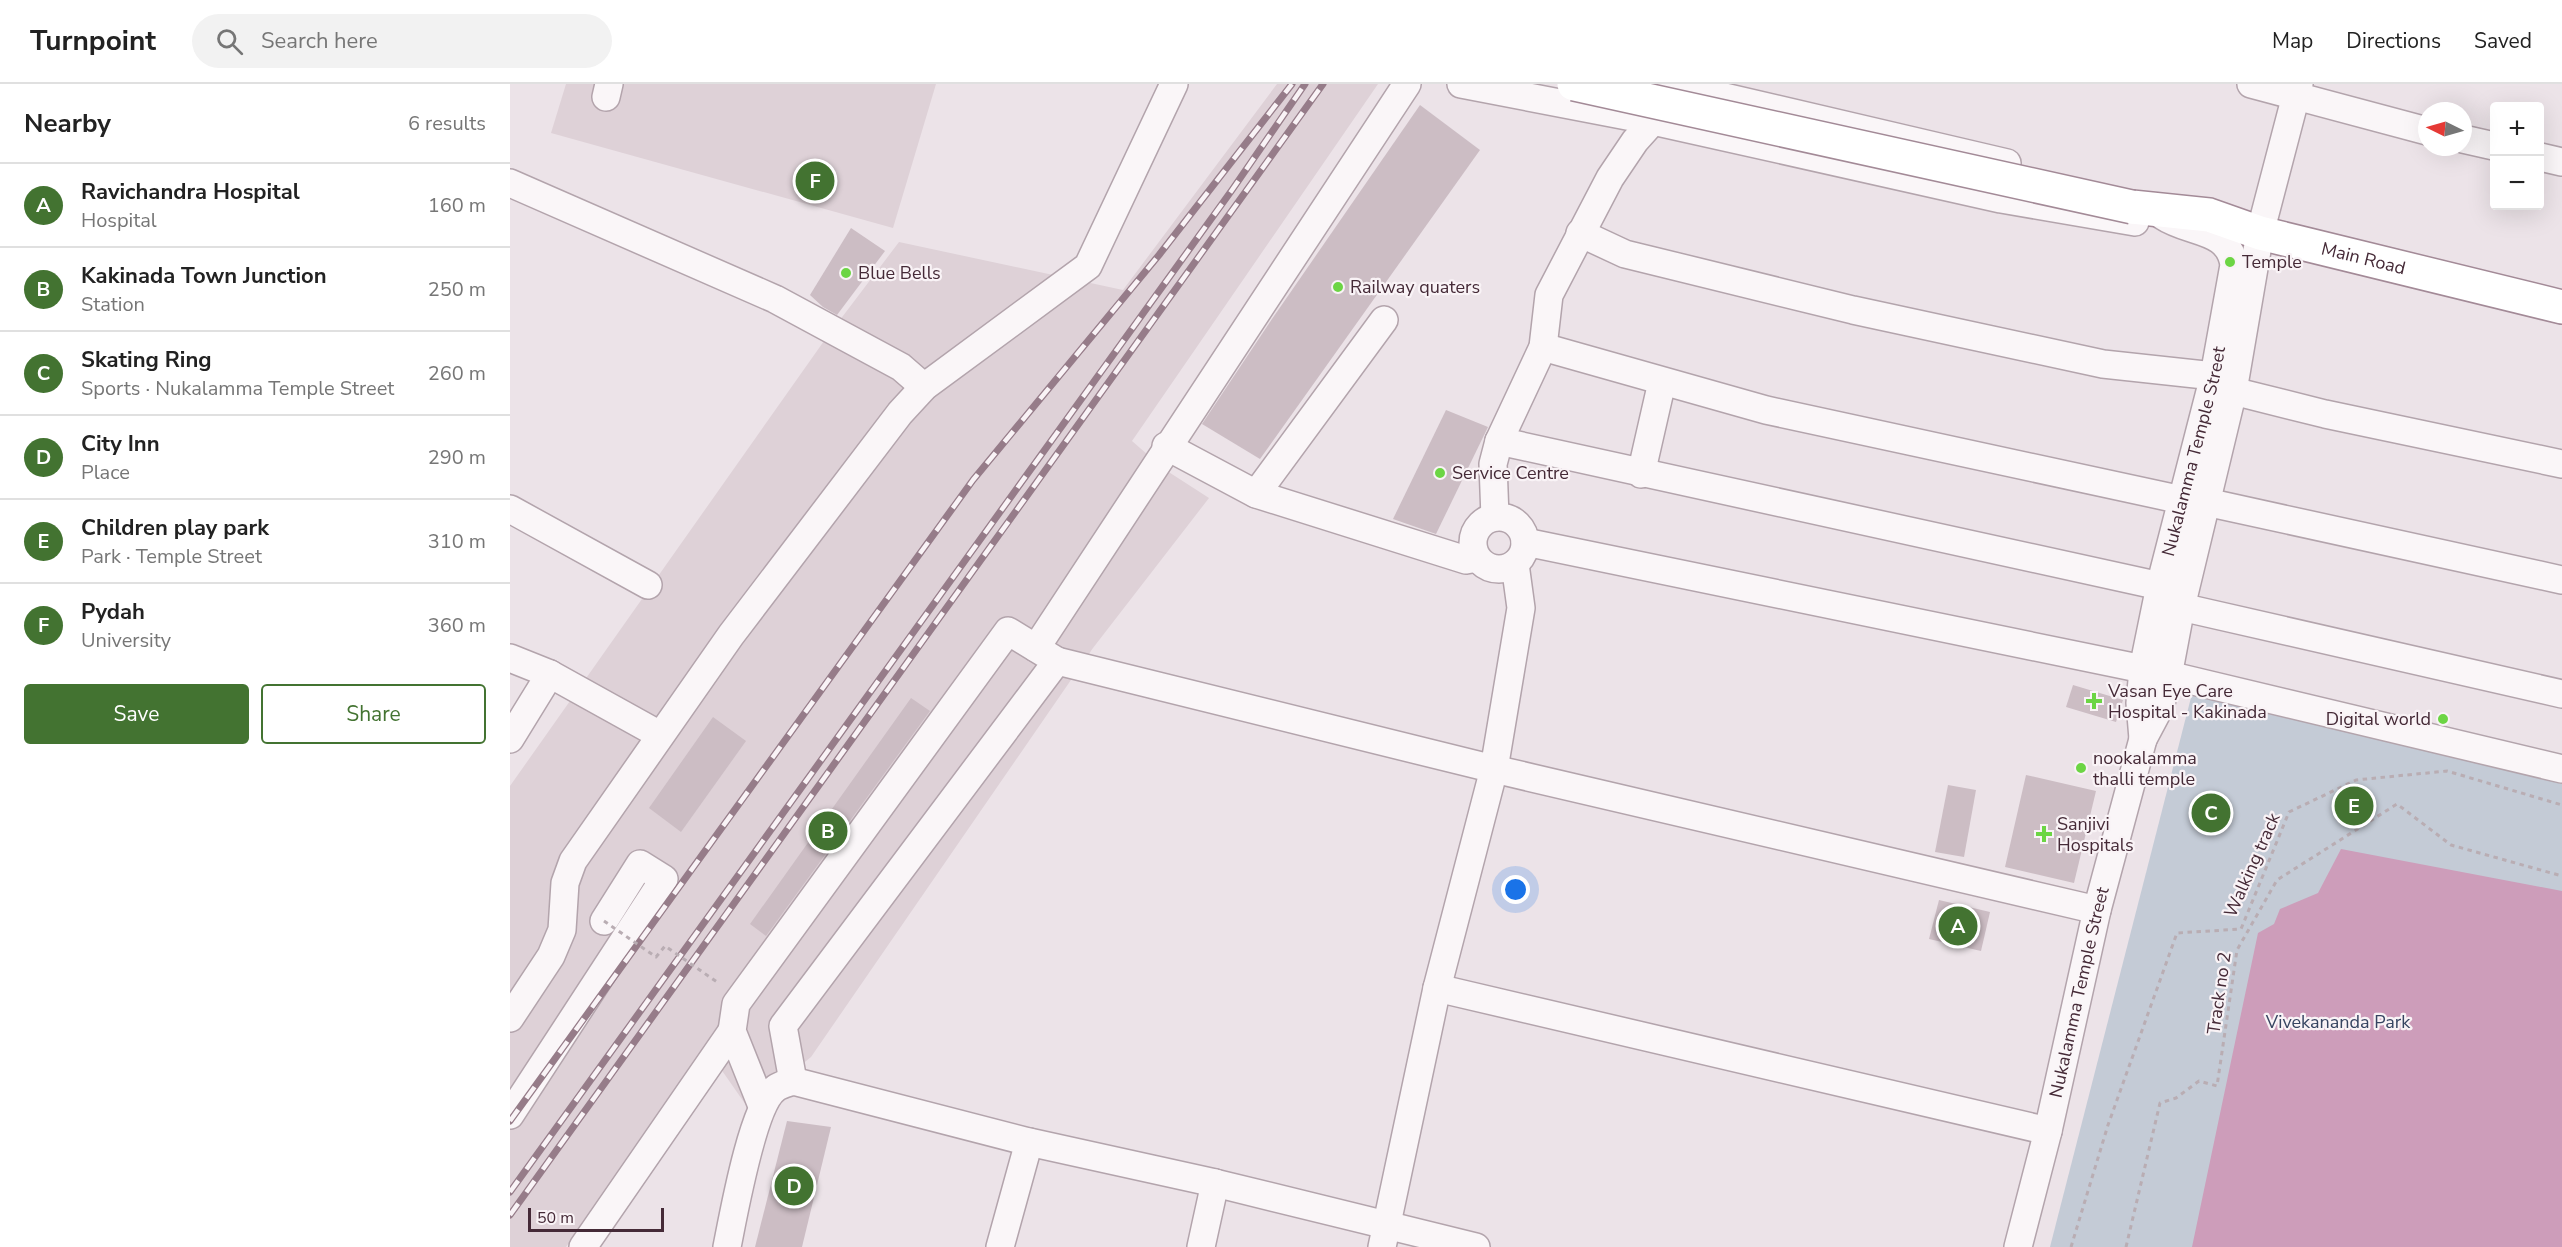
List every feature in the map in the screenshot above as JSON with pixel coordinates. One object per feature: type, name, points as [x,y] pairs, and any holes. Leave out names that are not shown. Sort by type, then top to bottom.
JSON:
[{"type":"highway","name":"Main Road","points":[[1574,84],[2158,212],[2209,215],[2260,233],[2562,307]]},
{"type":"street","points":[[510,1018],[551,956],[562,930],[565,883],[573,861],[731,635],[900,413],[924,387],[1088,266],[1174,84]]},
{"type":"street","points":[[793,1081],[783,1026],[1047,655],[1166,446],[1407,84]]},
{"type":"street","points":[[1461,84],[1653,121],[2001,199],[2129,222],[2158,212],[2137,193],[1668,84],[1653,121],[1635,141],[1610,178],[1549,295],[1543,348],[1499,441],[1493,464],[1495,517]]},
{"type":"street","points":[[2251,84],[2298,90],[2418,128]]},
{"type":"street","name":"Nukalamma Temple Street","points":[[2155,673],[2181,607],[2194,501],[2298,90]]},
{"type":"street","points":[[2472,141],[2490,145]]},
{"type":"street","points":[[2544,158],[2562,162]]},
{"type":"street","points":[[510,183],[775,299],[901,367],[924,387]]},
{"type":"street","name":"Nukalamma Temple Street","points":[[2158,212],[2222,240],[2232,251],[2234,265],[2223,383]]},
{"type":"street","points":[[1580,233],[1625,254],[1853,310],[2103,364],[2223,383],[2325,414],[2562,464]]},
{"type":"street","points":[[1256,494],[1384,320]]},
{"type":"street","points":[[1543,348],[1766,410],[2562,580]]},
{"type":"street","points":[[1641,474],[1662,382]]},
{"type":"street","points":[[1499,441],[1641,474],[2160,586]]},
{"type":"street","points":[[1166,446],[1256,494],[1466,560],[1477,558]]},
{"type":"street","name":"Nukalamma Temple Street","points":[[2018,1247],[2048,1131],[2097,910],[2143,739],[2160,707],[2155,673],[2160,586],[2194,501]]},
{"type":"street","points":[[510,509],[648,585]]},
{"type":"street","points":[[1384,1237],[1437,988],[1494,769],[1521,608],[1520,553],[1518,526],[1504,518],[1495,517],[1480,525],[1473,541],[1477,558],[1490,568],[1498,570],[1520,553],[2155,673],[2562,769]]},
{"type":"street","points":[[2181,607],[2562,694]]},
{"type":"street","points":[[583,1247],[732,1031],[736,1004],[1008,631],[1047,655],[1494,769],[2097,910]]},
{"type":"street","points":[[510,658],[550,674],[660,735]]},
{"type":"street","points":[[510,739],[550,674]]},
{"type":"street","points":[[510,1115],[664,879],[640,864],[604,921]]},
{"type":"street","points":[[1437,988],[2048,1131]]},
{"type":"street","points":[[732,1031],[762,1106]]},
{"type":"street","points":[[727,1247],[738,1193],[762,1106],[775,1088],[793,1081],[1029,1142],[1215,1183],[1384,1237],[1476,1247]]},
{"type":"street","points":[[1000,1247],[1029,1142]]},
{"type":"street","points":[[1201,1247],[1215,1183]]},
{"type":"path","name":"Walking track","points":[[2071,1247],[2108,1125],[2177,933],[2241,929],[2289,812],[2355,780],[2447,771],[2562,805]]},
{"type":"path","name":"Track no 2","points":[[2126,1247],[2160,1102],[2176,1098],[2199,1081],[2217,1086],[2237,950],[2277,880],[2397,804],[2451,845],[2562,876]]},
{"type":"path","points":[[604,921],[656,957],[665,946],[717,982]]},
{"type":"shaded area","points":[[566,84],[936,84],[893,228],[551,133]]},
{"type":"shaded area","points":[[1277,84],[1378,84],[1132,441],[1164,469],[1209,498],[1093,648],[811,1057],[748,1108],[707,1049],[566,1247],[510,1247],[510,786],[824,341],[899,242],[1123,290]]},
{"type":"shaded area","points":[[2341,849],[2562,891],[2562,1247],[2192,1247],[2258,933],[2274,924],[2280,909],[2318,893]]},
{"type":"green space","name":"Vivekananda Park","points":[[2196,678],[2562,784],[2562,1247],[2050,1247]]},
{"type":"building","name":"Railway quaters","points":[[1420,105],[1480,150],[1260,459],[1202,424]]},
{"type":"building","name":"Blue Bells","points":[[851,228],[885,251],[837,315],[823,307],[810,295]]},
{"type":"building","name":"Service Centre","points":[[1446,410],[1488,427],[1436,534],[1393,519]]},
{"type":"building","points":[[2073,685],[2123,700],[2116,722],[2066,707]]},
{"type":"building","points":[[911,698],[930,711],[766,936],[750,924]]},
{"type":"building","points":[[713,717],[746,741],[681,832],[649,808]]},
{"type":"building","points":[[2026,775],[2096,791],[2074,883],[2005,867]]},
{"type":"building","points":[[1948,785],[1976,790],[1964,857],[1935,852]]},
{"type":"building","points":[[1939,900],[1990,912],[1981,951],[1929,939]]},
{"type":"building","points":[[787,1121],[831,1127],[802,1247],[755,1247]]},
{"type":"railway","points":[[510,1121],[973,480],[1159,255],[1292,84]]},
{"type":"railway","points":[[510,1192],[1232,190],[1305,84]]},
{"type":"railway","points":[[510,1215],[1323,84]]},
{"type":"place","name":"Pydah","points":[[815,181]]},
{"type":"place","name":"Temple","points":[[2230,262]]},
{"type":"place","name":"Blue Bells","points":[[846,273]]},
{"type":"place","name":"Railway quaters","points":[[1338,287]]},
{"type":"place","name":"Service Centre","points":[[1440,473]]},
{"type":"place","name":"Vasan Eye Care Hospital - Kakinada","points":[[2094,701]]},
{"type":"place","name":"Digital world","points":[[2443,719]]},
{"type":"place","name":"nookalamma thalli temple","points":[[2081,768]]},
{"type":"place","name":"Children play park","points":[[2354,806]]},
{"type":"place","name":"Skating Ring","points":[[2211,813]]},
{"type":"place","name":"Kakinada Town Junction","points":[[828,831]]},
{"type":"place","name":"Sanjivi Hospitals","points":[[2044,834]]},
{"type":"place","name":"Ravichandra Hospital","points":[[1958,926]]},
{"type":"place","name":"City Inn","points":[[794,1186]]}]
